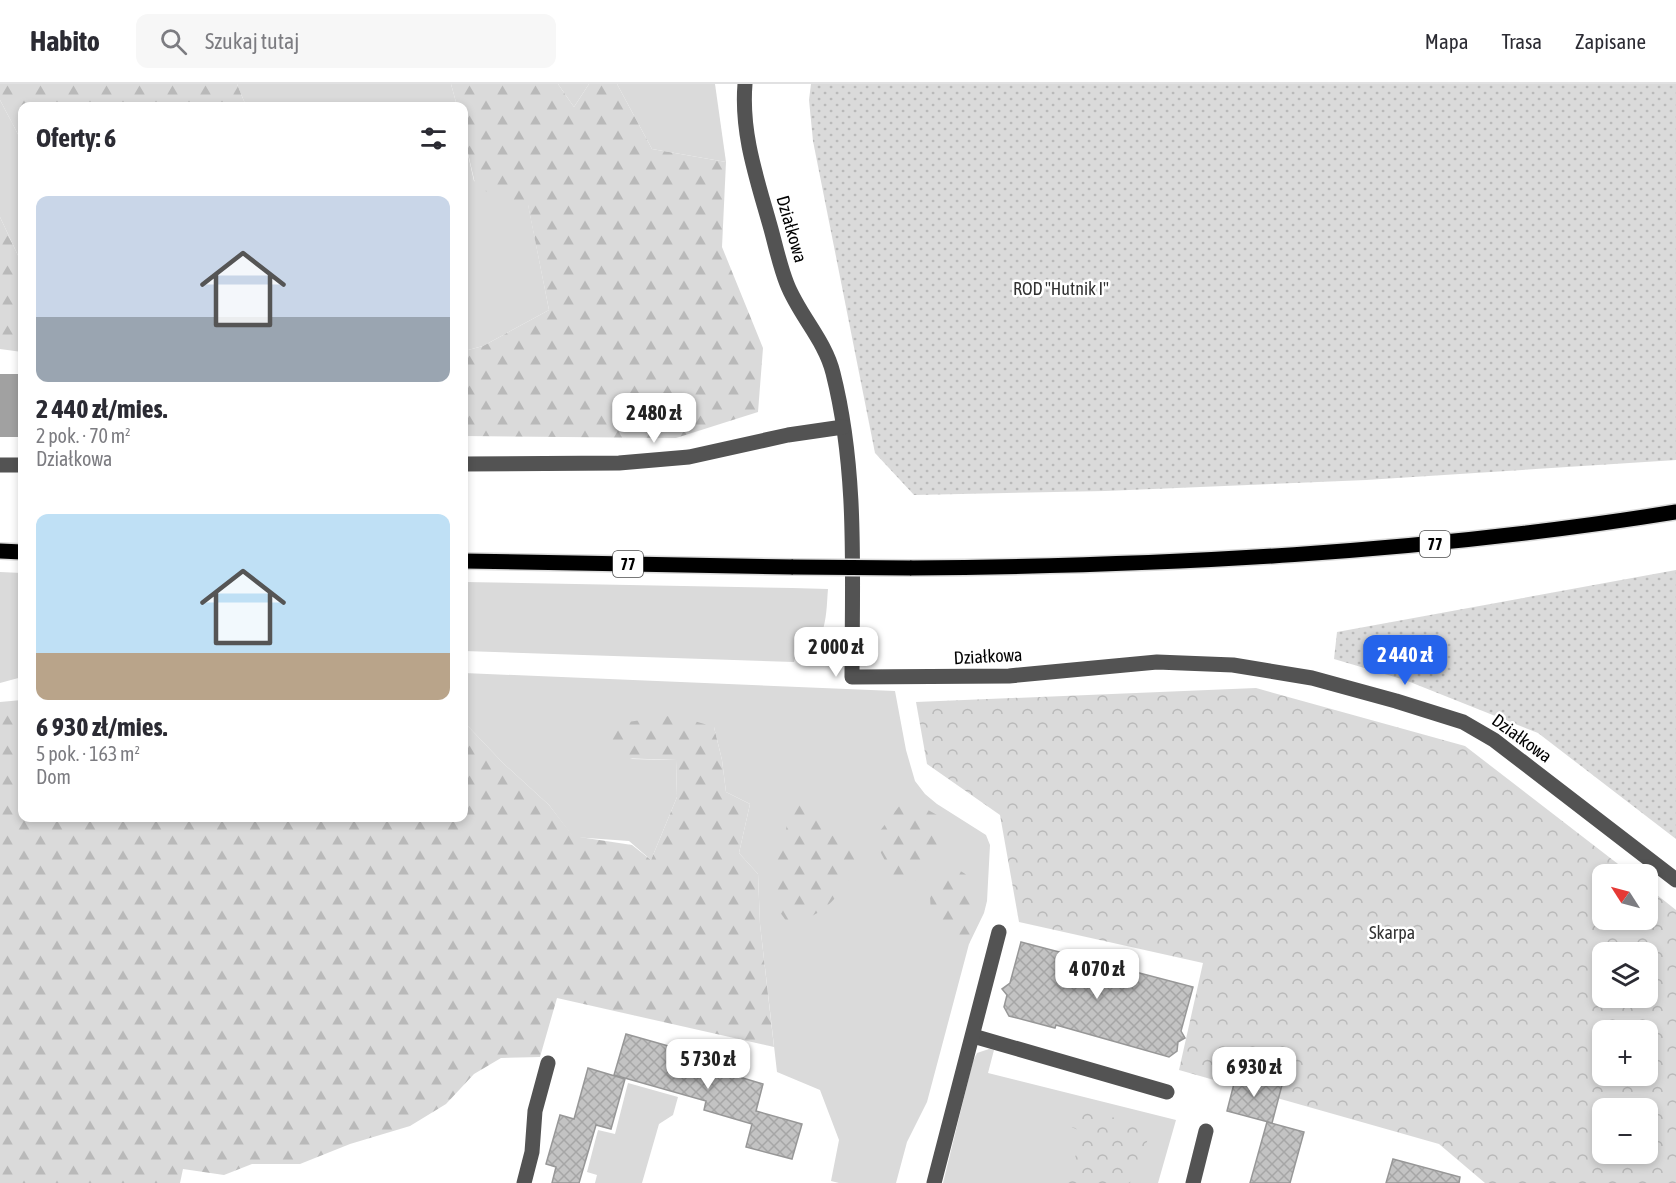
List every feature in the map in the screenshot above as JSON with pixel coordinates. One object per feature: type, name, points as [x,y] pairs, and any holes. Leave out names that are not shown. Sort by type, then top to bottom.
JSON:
[{"type":"main road","name":"77","points":[[468,561],[910,568],[1180,563],[1323,554],[1476,540],[1676,512]]},
{"type":"main road","points":[[0,551],[18,552]]},
{"type":"street","name":"Działkowa","points":[[745,84],[745,124],[750,152],[786,283],[833,370],[852,499],[852,677],[1009,676],[1157,662],[1233,664],[1312,678],[1463,722],[1494,740],[1676,880]]},
{"type":"street","points":[[468,464],[619,463],[689,457],[788,435],[843,427]]},
{"type":"street","points":[[0,465],[18,465]]},
{"type":"street","points":[[934,1183],[999,932]]},
{"type":"street","points":[[973,1036],[1167,1092]]},
{"type":"street","points":[[524,1183],[532,1152],[535,1111],[548,1063]]},
{"type":"street","points":[[1193,1183],[1206,1131]]},
{"type":"green space","points":[[0,84],[237,84],[244,102],[18,102],[18,134],[0,100]]},
{"type":"green space","points":[[237,84],[451,84],[456,102],[244,102]]},
{"type":"green space","points":[[451,84],[558,84],[574,107],[589,84],[617,84],[652,149],[726,162],[722,247],[763,348],[758,412],[676,438],[468,436],[468,350],[483,346],[549,310],[528,205],[476,188],[468,153],[468,102],[456,102]]},
{"type":"green space","points":[[558,84],[589,84],[574,107]]},
{"type":"green space","points":[[617,84],[715,84],[726,162],[652,149]]},
{"type":"green space","name":"ROD \"Hutnik I\"","points":[[811,84],[1676,84],[1676,460],[1366,480],[1105,491],[914,495],[875,453],[813,141],[809,100]]},
{"type":"green space","points":[[0,100],[18,134],[18,255],[0,217]]},
{"type":"green space","points":[[468,155],[474,181],[528,204],[549,310],[483,346],[468,350]]},
{"type":"green space","points":[[0,217],[18,255],[18,351],[0,349]]},
{"type":"green space","points":[[1676,570],[1676,839],[1538,733],[1405,680],[1334,659],[1337,632]]},
{"type":"green space","points":[[0,572],[18,573],[18,678],[0,683]]},
{"type":"green space","points":[[468,582],[828,589],[825,618],[820,637],[807,649],[797,650],[794,662],[468,651]]},
{"type":"green space","points":[[468,673],[895,691],[906,750],[915,781],[937,804],[986,835],[990,845],[987,901],[984,913],[969,944],[927,1102],[907,1142],[896,1183],[831,1181],[839,1140],[820,1090],[777,1072],[760,924],[758,874],[739,853],[750,804],[726,792],[722,760],[714,727],[630,759],[676,760],[677,797],[651,860],[629,841],[573,837],[549,805],[503,763],[468,726]]},
{"type":"green space","name":"Skarpa","points":[[1256,688],[1465,746],[1618,864],[1592,864],[1592,930],[1658,930],[1658,896],[1676,910],[1676,1183],[1485,1183],[1439,1144],[1179,1070],[1203,963],[1019,922],[1000,815],[927,764],[916,702]]},
{"type":"green space","points":[[18,700],[18,822],[468,822],[468,726],[503,763],[549,805],[573,836],[632,845],[651,860],[677,797],[676,760],[618,758],[604,742],[628,722],[675,715],[714,727],[722,760],[726,792],[750,804],[739,853],[758,874],[760,924],[774,1047],[557,998],[540,1057],[501,1058],[474,1074],[446,1104],[410,1126],[350,1144],[300,1164],[252,1164],[224,1175],[183,1169],[180,1183],[0,1183],[0,702]]},
{"type":"green space","points":[[904,800],[914,802],[937,815],[943,845],[927,860],[924,882],[893,876],[881,853],[876,836]]},
{"type":"green space","points":[[792,801],[809,802],[823,814],[823,834],[843,837],[862,856],[847,882],[827,906],[810,917],[787,922],[777,908],[775,858],[783,844]]},
{"type":"green space","points":[[951,867],[967,875],[973,885],[974,911],[969,944],[938,933],[931,915],[930,896],[939,888]]},
{"type":"green space","points":[[989,1049],[994,1050],[988,1073],[1176,1120],[1158,1183],[943,1183],[973,1061],[977,1053]]},
{"type":"green space","points":[[628,1083],[678,1097],[673,1115],[659,1124],[642,1183],[595,1183],[597,1175],[587,1172],[598,1130],[615,1134]]},
{"type":"green space","points":[[1074,1108],[1153,1127],[1130,1183],[1067,1183],[1083,1132],[1069,1126]]},
{"type":"shaded area","points":[[0,374],[18,374],[18,437],[0,437]]},
{"type":"building","points":[[1021,942],[1193,987],[1181,1031],[1185,1038],[1178,1042],[1177,1051],[1169,1057],[1056,1025],[1055,1028],[1009,1016],[1004,1007],[1007,995],[1002,989],[1010,983]]},
{"type":"building","points":[[626,1034],[718,1060],[716,1070],[763,1084],[756,1111],[802,1124],[792,1159],[746,1147],[752,1124],[704,1110],[706,1101],[614,1075]]},
{"type":"building","points":[[588,1068],[625,1079],[611,1129],[596,1125],[579,1183],[552,1183],[556,1167],[546,1164],[560,1115],[574,1119]]},
{"type":"building","points":[[1237,1072],[1282,1085],[1272,1123],[1227,1111]]},
{"type":"building","points":[[1267,1122],[1304,1132],[1290,1183],[1250,1183]]},
{"type":"building","points":[[1393,1159],[1460,1177],[1459,1183],[1386,1183]]}]
